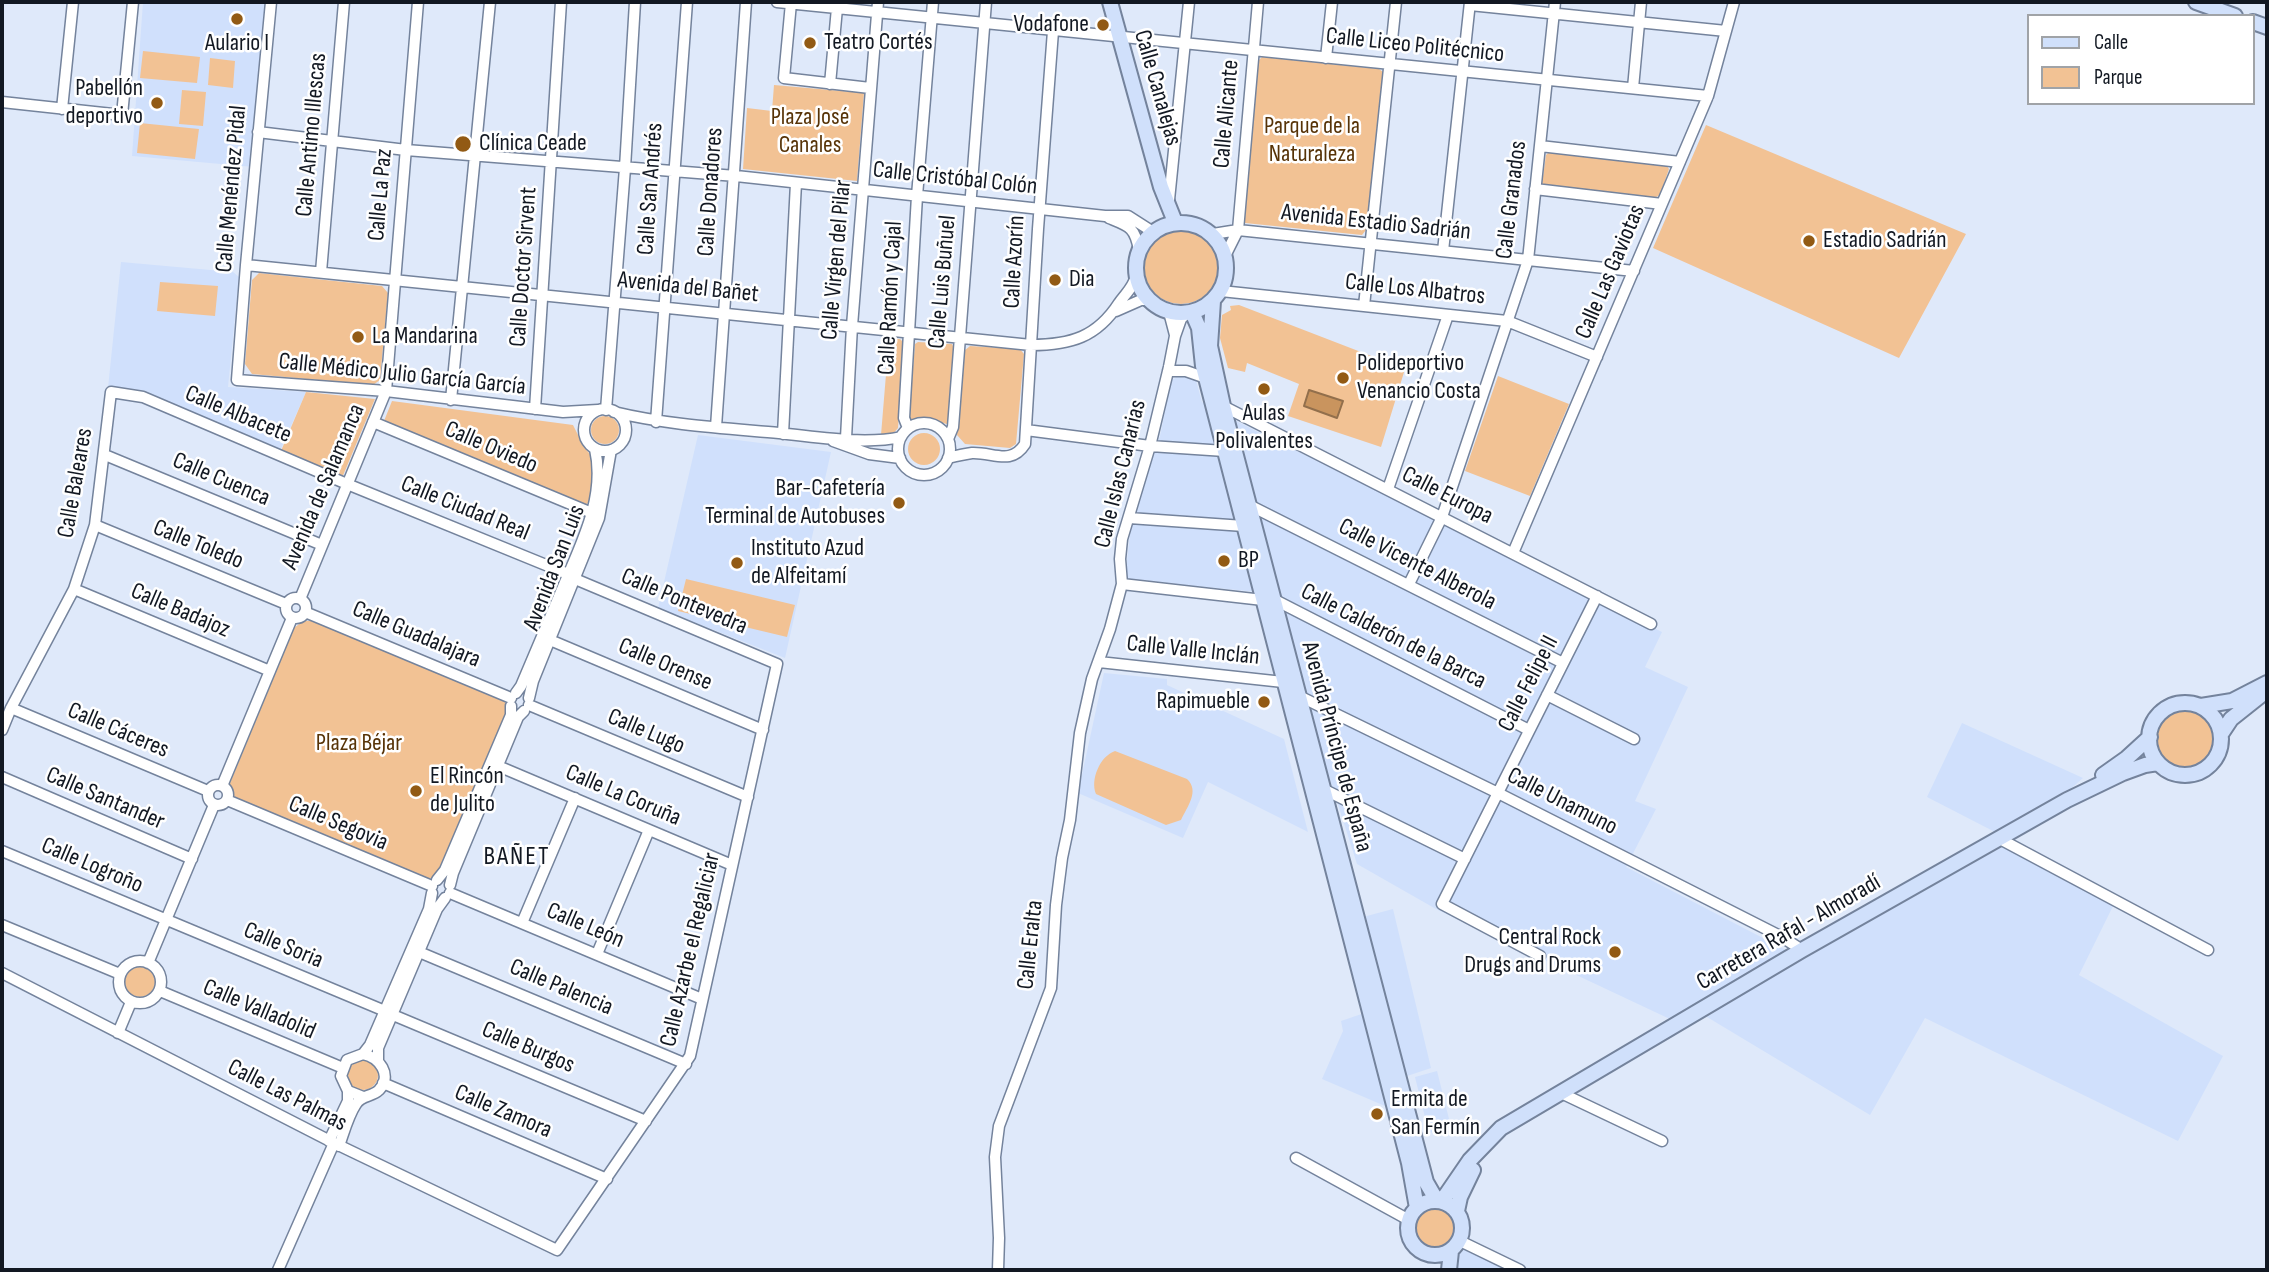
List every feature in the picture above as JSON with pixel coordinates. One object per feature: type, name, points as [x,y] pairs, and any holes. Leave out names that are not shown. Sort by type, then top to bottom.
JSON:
[{"type":"main road","name":"Calle Canalejas","points":[[1110,2],[1168,204],[1164,227]]},
{"type":"main road","points":[[2196,2],[2229,14]]},
{"type":"main road","name":"Calle Canalejas","points":[[1161,187],[1164,227]]},
{"type":"main road","points":[[1189,223],[1213,234],[1225,256],[1226,274],[1217,296],[1190,312],[1168,312],[1149,300],[1136,276],[1139,250],[1164,227],[1189,223]]},
{"type":"main road","name":"Avenida Príncipe de España","points":[[1217,296],[1210,346],[1223,406],[1251,506],[1283,682],[1406,1150],[1413,1214]]},
{"type":"main road","name":"Avenida Príncipe de España","points":[[1190,312],[1199,328],[1206,378],[1244,526],[1299,696],[1426,1182],[1438,1201]]},
{"type":"main road","points":[[2201,706],[2213,716],[2221,734],[2220,748],[2213,762],[2199,772],[2183,775],[2171,772],[2158,763],[2151,750],[2150,730],[2159,714],[2171,705],[2189,703],[2201,706],[2232,701],[2267,683]]},
{"type":"main road","points":[[2221,734],[2231,719],[2267,690]]},
{"type":"main road","name":"Carretera Rafal - Almoradí","points":[[2067,800],[2127,758],[2150,737]]},
{"type":"main road","name":"Carretera Rafal - Almoradí","points":[[1438,1201],[1446,1195],[1470,1160],[1501,1128],[1802,950],[2067,800],[2123,773],[2158,763]]},
{"type":"main road","name":"Carretera Rafal - Almoradí","points":[[1457,1211],[1471,1172],[1514,1125],[1535,1108]]},
{"type":"main road","points":[[1435,1270],[1409,1237],[1413,1214],[1431,1201],[1450,1204],[1462,1221],[1463,1232],[1449,1270]]},
{"type":"main road","points":[[1424,1253],[1438,1256],[1456,1246]]},
{"type":"street","points":[[62,108],[73,2]]},
{"type":"street","points":[[2,102],[122,115],[132,2]]},
{"type":"street","name":"Calle Menéndez Pidal","points":[[237,380],[271,2]]},
{"type":"street","name":"Calle Antimo Illescas","points":[[321,272],[344,2]]},
{"type":"street","name":"Calle La Paz","points":[[386,391],[418,2]]},
{"type":"street","points":[[451,400],[490,2]]},
{"type":"street","name":"Calle Doctor Sirvent","points":[[535,409],[561,2]]},
{"type":"street","points":[[606,410],[635,2]]},
{"type":"street","name":"Calle San Andrés","points":[[652,421],[687,2]]},
{"type":"street","name":"Calle Donadores","points":[[716,427],[746,2]]},
{"type":"street","name":"Calle Liceo Politécnico","points":[[777,2],[837,8],[877,7],[932,18],[986,24],[1708,96]]},
{"type":"street","name":"Calle Ramón y Cajal","points":[[905,432],[917,196],[933,2]]},
{"type":"street","name":"Calle Luis Buñuel","points":[[949,440],[953,428],[986,2]]},
{"type":"street","points":[[1168,204],[1189,2]]},
{"type":"street","name":"Calle Alicante","points":[[1238,230],[1258,2]]},
{"type":"street","points":[[1326,58],[1332,2]]},
{"type":"street","points":[[1364,306],[1396,2]]},
{"type":"street","name":"Calle Granados","points":[[1409,584],[1442,517],[1528,260],[1555,2]]},
{"type":"street","points":[[1633,88],[1641,2]]},
{"type":"street","name":"Calle Las Gaviotas","points":[[1513,553],[1708,96],[1734,2]]},
{"type":"street","points":[[791,3],[784,78],[870,88]]},
{"type":"street","points":[[1443,251],[1470,3],[1726,31]]},
{"type":"street","name":"Calle Virgen del Pilar","points":[[846,438],[877,7]]},
{"type":"street","points":[[830,83],[837,8]]},
{"type":"street","name":"Calle Azorín","points":[[972,453],[1012,457],[1020,453],[1026,444],[1053,31]]},
{"type":"street","name":"Calle Cristóbal Colón","points":[[258,132],[406,150],[734,176],[1105,216],[1128,216],[1164,227]]},
{"type":"street","points":[[1540,146],[1680,162]]},
{"type":"street","points":[[783,434],[796,183]]},
{"type":"street","points":[[1535,190],[1662,204]]},
{"type":"street","name":"Calle Cristóbal Colón","points":[[1105,216],[1132,229],[1137,237],[1139,250]]},
{"type":"street","points":[[1225,256],[1238,230]]},
{"type":"street","name":"Avenida Estadio Sadrián","points":[[1213,234],[1238,230],[1634,271]]},
{"type":"street","name":"Avenida del Bañet","points":[[246,265],[1031,345],[1064,344],[1089,334],[1116,311],[1141,300],[1149,300]]},
{"type":"street","name":"Avenida del Bañet","points":[[1116,311],[1131,290],[1136,276]]},
{"type":"street","name":"Calle Los Albatros","points":[[1217,296],[1364,306],[1507,321],[1597,357]]},
{"type":"street","name":"Calle Islas Canarias","points":[[1168,312],[1175,335]]},
{"type":"street","name":"Calle Islas Canarias","points":[[1099,662],[1122,584],[1122,539],[1150,446],[1175,335],[1181,319],[1190,312]]},
{"type":"street","points":[[1388,489],[1448,315]]},
{"type":"street","points":[[1168,371],[1197,373],[1206,378]]},
{"type":"street","name":"Calle Médico Julio García García","points":[[237,380],[386,391],[562,412],[606,410],[652,421],[827,439],[888,440],[905,432]]},
{"type":"street","name":"Avenida de Salamanca","points":[[300,599],[386,391]]},
{"type":"street","name":"Calle Baleares","points":[[2,730],[74,589],[94,525],[111,392]]},
{"type":"street","name":"Calle Albacete","points":[[111,392],[143,397],[347,484]]},
{"type":"street","name":"Calle Europa","points":[[1223,406],[1651,624]]},
{"type":"street","points":[[606,410],[586,421],[585,437],[595,449],[611,450],[618,446],[633,423],[652,421]]},
{"type":"street","points":[[606,410],[624,424],[625,432]]},
{"type":"street","points":[[562,412],[577,418],[584,429]]},
{"type":"street","name":"Calle Oviedo","points":[[373,422],[592,513]]},
{"type":"street","points":[[949,440],[948,458],[944,466],[929,474],[911,471],[900,458],[898,447],[905,432],[915,424],[938,427],[949,440],[972,453]]},
{"type":"street","points":[[1026,430],[1150,446],[1225,451]]},
{"type":"street","points":[[846,438],[853,448]]},
{"type":"street","name":"Calle Médico Julio García García","points":[[827,439],[879,456],[900,458]]},
{"type":"street","name":"Avenida San Luis","points":[[363,1054],[388,1013],[438,909],[449,892],[453,873],[518,717],[527,704],[529,690],[550,640],[592,513],[599,465],[595,449]]},
{"type":"street","name":"Avenida San Luis","points":[[378,1060],[378,1048],[388,1013],[429,909],[434,886],[444,870],[511,715],[512,699],[521,686],[599,518],[611,450]]},
{"type":"street","points":[[948,458],[972,453]]},
{"type":"street","name":"Calle Cuenca","points":[[105,455],[322,545]]},
{"type":"street","name":"Calle Ciudad Real","points":[[347,484],[572,576]]},
{"type":"street","name":"Calle Vicente Alberola","points":[[1251,506],[1563,663]]},
{"type":"street","points":[[1129,518],[1244,526]]},
{"type":"street","name":"Calle Toledo","points":[[94,525],[286,604]]},
{"type":"street","name":"Calle Pontevedra","points":[[572,576],[777,664]]},
{"type":"street","points":[[1122,584],[1269,600]]},
{"type":"street","name":"Calle Badajoz","points":[[74,589],[270,671]]},
{"type":"street","name":"Calle Felipe II","points":[[1540,956],[1442,904],[1597,596]]},
{"type":"street","points":[[292,599],[300,599],[306,604],[305,612],[300,618],[292,618],[286,612],[286,604],[292,599]]},
{"type":"street","name":"Calle Calderón de la Barca","points":[[1269,600],[1530,730]]},
{"type":"street","name":"Calle Guadalajara","points":[[305,612],[512,699]]},
{"type":"street","points":[[222,786],[292,618]]},
{"type":"street","name":"Calle Orense","points":[[550,640],[763,730]]},
{"type":"street","name":"Calle Valle Inclán","points":[[1099,662],[1283,682]]},
{"type":"street","name":"Calle Eralta","points":[[998,1270],[1000,1253],[996,1143],[999,1126],[1051,988],[1056,905],[1070,820],[1080,733],[1092,679],[1099,662]]},
{"type":"street","name":"Calle Azarbe el Regaliciar","points":[[557,1250],[690,1056],[777,664]]},
{"type":"street","points":[[523,692],[527,704],[516,711],[512,699],[523,692]]},
{"type":"street","points":[[1547,695],[1634,739]]},
{"type":"street","name":"Calle Unamuno","points":[[1299,696],[1498,793],[1782,937],[1802,950]]},
{"type":"street","name":"Calle Lugo","points":[[527,704],[748,797]]},
{"type":"street","name":"Calle Cáceres","points":[[11,708],[208,792]]},
{"type":"street","name":"Calle La Coruña","points":[[498,766],[732,865]]},
{"type":"street","name":"Calle Santander","points":[[2,777],[192,859]]},
{"type":"street","points":[[214,786],[222,786],[227,792],[227,800],[222,805],[214,805],[208,799],[208,792],[214,786]]},
{"type":"street","points":[[1323,789],[1465,859]]},
{"type":"street","points":[[522,923],[575,799]]},
{"type":"street","name":"Calle Segovia","points":[[227,800],[434,886]]},
{"type":"street","points":[[148,962],[214,805]]},
{"type":"street","points":[[597,954],[649,830]]},
{"type":"street","points":[[2000,839],[2208,950]]},
{"type":"street","name":"Calle Logroño","points":[[2,851],[166,920]]},
{"type":"street","points":[[445,880],[449,892],[438,898],[434,886],[445,880]]},
{"type":"street","name":"Calle León","points":[[449,892],[702,999]]},
{"type":"street","name":"Calle Soria","points":[[166,920],[388,1013]]},
{"type":"street","points":[[2,925],[120,974]]},
{"type":"street","name":"Calle Palencia","points":[[419,952],[686,1064]]},
{"type":"street","points":[[132,962],[148,962],[160,974],[160,991],[148,1003],[131,1002],[120,990],[120,974],[132,962]]},
{"type":"street","name":"Calle Las Palmas","points":[[2,973],[334,1143],[557,1250]]},
{"type":"street","name":"Calle Valladolid","points":[[160,991],[343,1068]]},
{"type":"street","points":[[118,1033],[131,1002]]},
{"type":"street","name":"Calle Burgos","points":[[388,1013],[646,1121]]},
{"type":"street","points":[[278,1270],[334,1143],[356,1102],[372,1095],[383,1083],[383,1067],[378,1060],[363,1054],[348,1060],[343,1068],[343,1084],[348,1091],[363,1097]]},
{"type":"street","name":"Calle Zamora","points":[[383,1083],[607,1179]]},
{"type":"street","points":[[334,1143],[348,1101],[348,1091]]},
{"type":"street","points":[[1561,1093],[1661,1141]]},
{"type":"street","points":[[1296,1158],[1413,1214]]},
{"type":"street","points":[[1456,1246],[1520,1270]]},
{"type":"shaded area","points":[[143,2],[268,2],[254,167],[132,156]]},
{"type":"shaded area","points":[[121,262],[233,272],[239,277],[228,387],[306,392],[280,451],[145,391],[108,388]]},
{"type":"shaded area","points":[[1179,375],[1195,377],[1202,402],[1242,424],[1662,632],[1645,667],[1688,687],[1635,801],[1656,809],[1626,867],[1788,951],[1995,832],[1927,797],[1962,723],[2083,778],[2006,846],[2052,874],[2114,904],[2079,975],[2223,1056],[2178,1141],[1925,1018],[1870,1115],[1707,1017],[1672,1020],[1436,909],[1357,864],[1307,708],[1278,594],[1125,579],[1131,525],[1160,436],[1171,381]]},
{"type":"shaded area","points":[[1309,390],[1343,401],[1337,418],[1304,406]]},
{"type":"shaded area","name":"Instituto Azud de Alfeitamí","points":[[698,435],[831,452],[785,658],[658,608]]},
{"type":"shaded area","points":[[1104,673],[1167,679],[1167,685],[1284,739],[1308,832],[1208,782],[1183,838],[1078,793]]},
{"type":"shaded area","points":[[1393,909],[1431,1068],[1404,1077],[1392,1109],[1322,1079],[1343,1031],[1341,1021],[1385,1006],[1363,917]]},
{"type":"shaded area","points":[[1437,1071],[1451,1127],[1429,1133],[1415,1077]]},
{"type":"shaded area","points":[[1460,1247],[1505,1270],[1454,1270]]},
{"type":"green space","points":[[143,51],[200,57],[197,83],[140,78]]},
{"type":"green space","name":"Parque de la Naturaleza","points":[[1262,57],[1379,69],[1383,72],[1366,230],[1362,235],[1245,223],[1242,218],[1258,61]]},
{"type":"green space","points":[[210,58],[235,61],[233,88],[208,85]]},
{"type":"green space","name":"Plaza José Canales","points":[[774,85],[864,93],[857,181],[743,169],[747,108],[772,111]]},
{"type":"green space","points":[[182,90],[206,92],[203,126],[179,124]]},
{"type":"green space","points":[[140,123],[199,129],[195,159],[137,153]]},
{"type":"green space","name":"Estadio Sadrián","points":[[1706,125],[1966,234],[1899,358],[1653,248]]},
{"type":"green space","points":[[1549,152],[1667,166],[1669,169],[1660,195],[1654,198],[1547,186],[1542,184],[1546,155]]},
{"type":"green space","points":[[1181,230],[1195,233],[1207,241],[1215,253],[1218,267],[1215,281],[1207,293],[1195,301],[1181,304],[1167,301],[1155,293],[1147,281],[1144,267],[1147,253],[1155,241],[1167,233]]},
{"type":"green space","points":[[259,273],[382,286],[388,293],[380,380],[373,385],[252,374],[245,364],[252,280]]},
{"type":"green space","points":[[160,282],[218,286],[215,316],[157,311]]},
{"type":"green space","name":"Polideportivo Venancio Costa","points":[[1239,305],[1405,369],[1381,447],[1288,416],[1299,384],[1247,363],[1245,372],[1228,368],[1220,338],[1222,315],[1231,310],[1230,306]]},
{"type":"green space","points":[[889,338],[900,339],[904,343],[898,428],[892,435],[881,435]]},
{"type":"green space","points":[[915,344],[952,344],[955,350],[949,425],[930,418],[912,420],[909,417]]},
{"type":"green space","points":[[970,346],[1020,349],[1024,354],[1016,444],[1010,448],[965,444],[957,435],[964,351]]},
{"type":"green space","points":[[1498,376],[1569,404],[1530,496],[1465,471]]},
{"type":"green space","points":[[306,392],[375,399],[342,478],[281,451]]},
{"type":"green space","points":[[392,401],[573,425],[584,447],[594,459],[590,502],[583,506],[384,421]]},
{"type":"green space","points":[[605,416],[615,420],[619,430],[615,440],[605,444],[595,440],[591,430],[595,420]]},
{"type":"green space","points":[[924,433],[936,437],[940,449],[936,461],[924,465],[912,461],[908,449],[912,437]]},
{"type":"green space","points":[[686,579],[795,605],[787,637],[678,611]]},
{"type":"green space","name":"Plaza Béjar","points":[[303,621],[311,621],[501,698],[507,704],[507,712],[434,878],[427,878],[236,798],[230,792],[230,783],[294,628]]},
{"type":"green space","points":[[2185,709],[2206,718],[2215,739],[2206,760],[2185,769],[2164,760],[2155,739],[2164,718]]},
{"type":"green space","points":[[1115,751],[1187,779],[1191,784],[1192,794],[1181,820],[1166,825],[1096,794],[1094,782],[1098,769],[1105,758]]},
{"type":"green space","points":[[140,967],[151,971],[155,982],[151,993],[140,997],[129,993],[125,982],[129,971]]},
{"type":"green space","points":[[363,1060],[374,1064],[378,1075],[374,1086],[363,1090],[352,1086],[348,1075],[352,1064]]},
{"type":"green space","points":[[1435,1209],[1449,1214],[1454,1228],[1449,1242],[1435,1247],[1421,1242],[1416,1228],[1421,1214]]},
{"type":"place","name":"Aulario I","points":[[237,19]]},
{"type":"place","name":"Vodafone","points":[[1103,25]]},
{"type":"place","name":"Teatro Cortés","points":[[810,43]]},
{"type":"place","name":"Pabellón deportivo","points":[[157,103]]},
{"type":"place","name":"Clínica Ceade","points":[[463,144]]},
{"type":"place","name":"Estadio Sadrián","points":[[1809,241]]},
{"type":"place","name":"Dia","points":[[1055,280]]},
{"type":"place","name":"La Mandarina","points":[[358,337]]},
{"type":"place","name":"Polideportivo Venancio Costa","points":[[1343,378]]},
{"type":"place","name":"Aulas Polivalentes","points":[[1264,389]]},
{"type":"place","name":"Bar-Cafetería Terminal de Autobuses","points":[[899,503]]},
{"type":"place","name":"BP","points":[[1224,561]]},
{"type":"place","name":"Instituto Azud de Alfeitamí","points":[[737,563]]},
{"type":"place","name":"Rapimueble","points":[[1264,702]]},
{"type":"place","name":"El Rincón de Julito","points":[[416,791]]},
{"type":"place","name":"Central Rock Drugs and Drums","points":[[1615,952]]},
{"type":"place","name":"Ermita de San Fermín","points":[[1377,1114]]},
{"type":"district","name":"BAÑET","points":[[517,857]]}]
